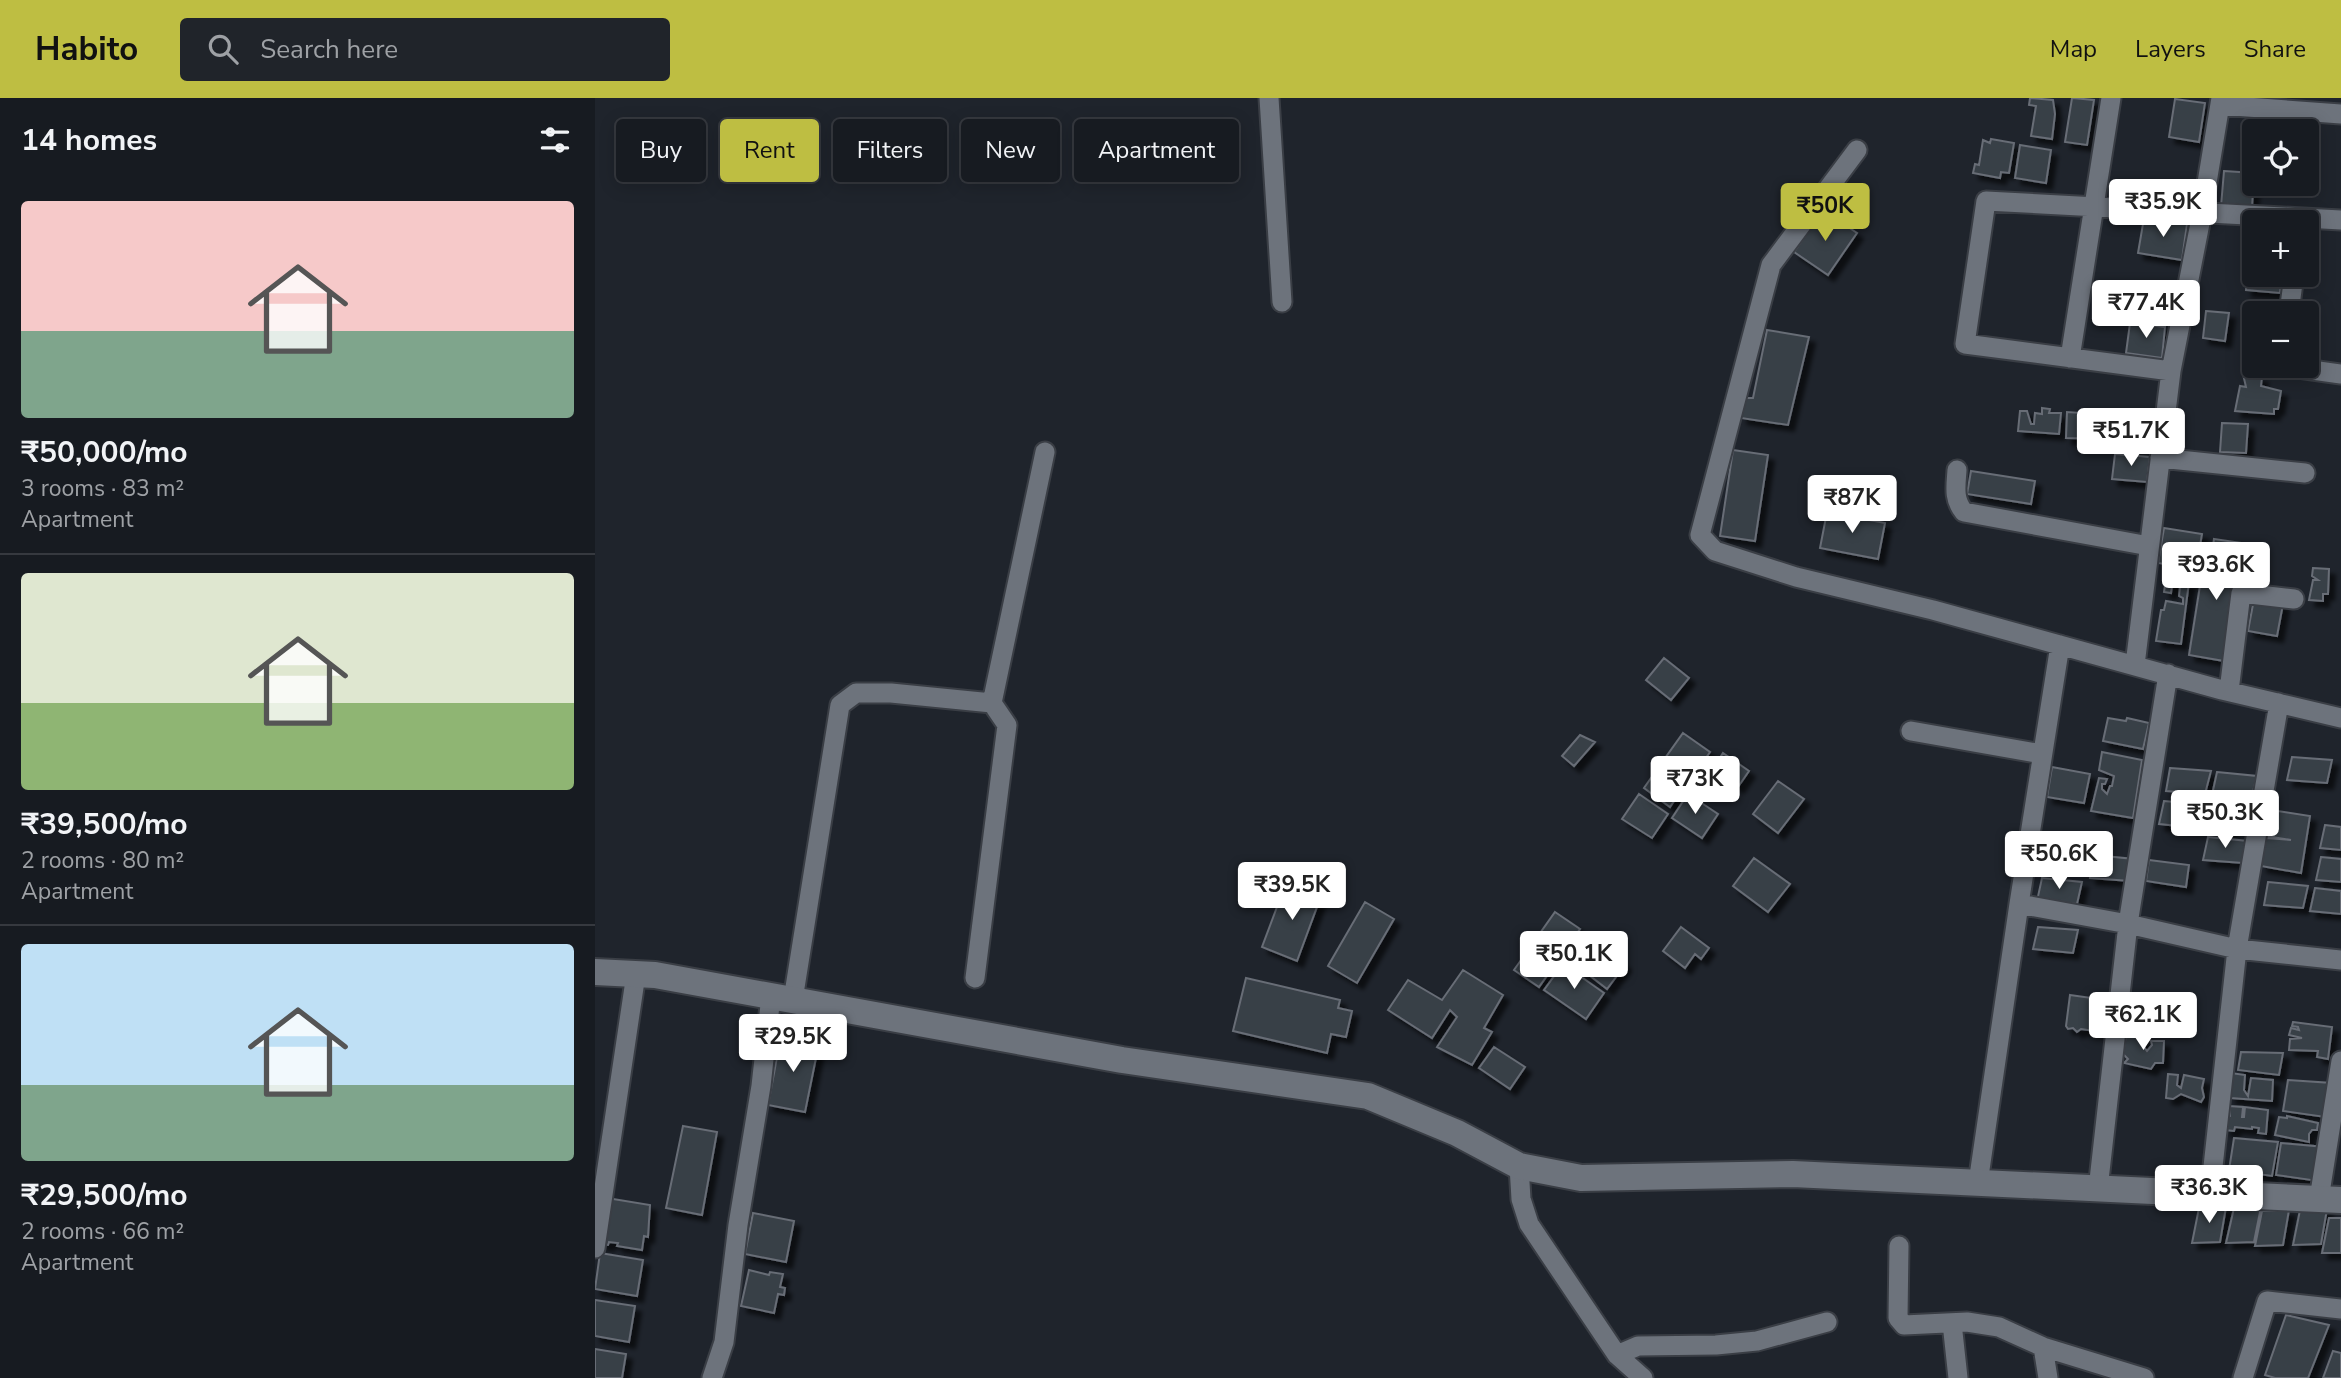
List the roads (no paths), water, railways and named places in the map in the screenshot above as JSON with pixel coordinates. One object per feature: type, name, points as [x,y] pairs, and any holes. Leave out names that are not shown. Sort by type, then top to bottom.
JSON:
[{"type":"street","points":[[1269,98],[1282,302]]},
{"type":"street","points":[[2070,358],[2111,98]]},
{"type":"street","points":[[2135,665],[2171,371],[2221,102],[2315,105],[2341,114]]},
{"type":"street","points":[[1857,150],[1771,265],[1700,535],[1715,551],[1797,578],[1933,610],[2229,691],[2341,718]]},
{"type":"street","points":[[2171,371],[1965,344],[1986,201],[2242,216]]},
{"type":"street","points":[[2319,220],[2341,220]]},
{"type":"street","points":[[2319,372],[2341,374]]},
{"type":"street","points":[[975,978],[1007,725],[992,703],[1045,452]]},
{"type":"street","points":[[2160,458],[2305,473]]},
{"type":"street","points":[[1957,470],[1955,494],[1958,505],[1964,512],[2149,547]]},
{"type":"street","points":[[2229,691],[2241,593],[2294,599]]},
{"type":"street","points":[[1978,1183],[2018,904],[2060,645]]},
{"type":"street","points":[[2098,1189],[2129,924],[2168,674]]},
{"type":"street","points":[[712,1378],[724,1342],[761,1086],[782,998],[840,705],[856,693],[891,693],[992,703]]},
{"type":"street","points":[[2210,1194],[2237,949],[2279,703]]},
{"type":"street","points":[[1911,732],[2042,754]]},
{"type":"street","points":[[2018,904],[2129,924],[2237,949],[2341,960]]},
{"type":"street","points":[[595,972],[655,975],[1122,1060],[1368,1096],[1457,1133],[1519,1166],[1581,1178],[1793,1174],[2330,1200],[2341,1061]]},
{"type":"street","points":[[595,1248],[597,1216],[636,974]]},
{"type":"street","points":[[1519,1166],[1521,1199],[1528,1224],[1617,1355],[1643,1378]]},
{"type":"street","points":[[1899,1246],[1898,1318],[1901,1322],[1912,1325],[1966,1322],[1999,1328],[2043,1347],[2144,1378]]},
{"type":"street","points":[[2243,1378],[2267,1301],[2341,1309]]},
{"type":"street","points":[[1617,1355],[1638,1346],[1716,1345],[1757,1341],[1828,1322]]},
{"type":"street","points":[[1952,1323],[1958,1378]]},
{"type":"street","points":[[2043,1347],[2048,1378]]}]
